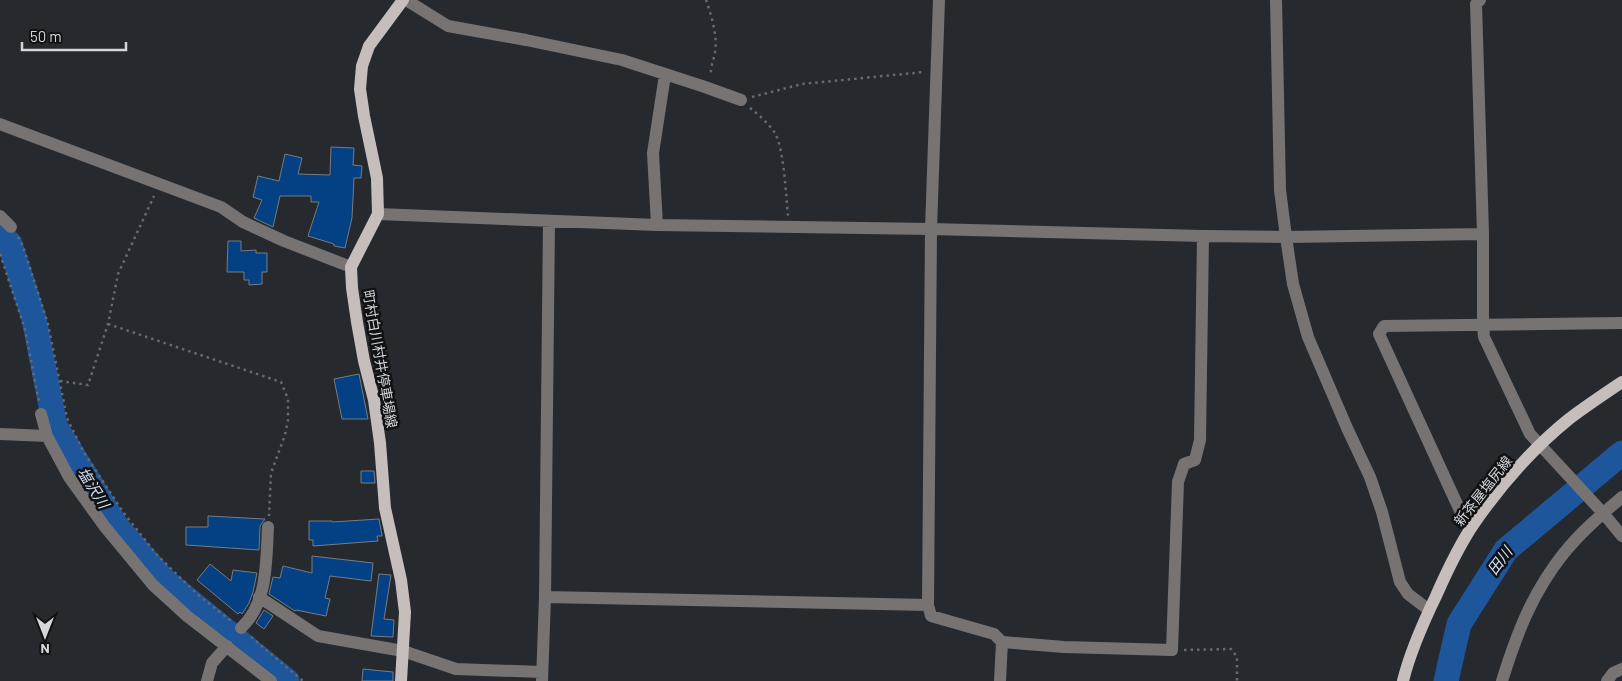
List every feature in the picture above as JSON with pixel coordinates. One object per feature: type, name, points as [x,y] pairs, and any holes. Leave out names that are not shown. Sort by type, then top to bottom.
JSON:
[{"type":"main road","name":"町村白川村井停車場線","points":[[401,681],[405,612],[401,580],[385,508],[380,443],[374,400],[357,322],[352,288],[352,267],[378,214],[377,178],[360,90],[362,66],[370,46],[404,0]]},
{"type":"main road","name":"新茶屋塩尻線","points":[[1403,681],[1416,641],[1429,610],[1450,566],[1474,523],[1511,476],[1544,449],[1569,420],[1622,382]]},
{"type":"street","points":[[404,0],[448,26],[622,60],[741,100]]},
{"type":"street","points":[[939,0],[931,229],[928,605],[931,616],[994,634],[1002,642],[1064,647],[1172,650],[1178,482],[1184,464],[1195,460],[1200,440],[1203,236]]},
{"type":"street","points":[[1276,0],[1280,190],[1294,284],[1308,337],[1370,477],[1382,512],[1400,582],[1408,594],[1429,610]]},
{"type":"street","points":[[1480,0],[1476,4],[1484,337],[1530,434],[1622,536]]},
{"type":"street","points":[[657,225],[653,153],[665,75]]},
{"type":"street","points":[[0,124],[221,207],[243,222],[284,241],[352,267]]},
{"type":"street","points":[[378,214],[657,225],[931,229],[1203,236],[1286,237],[1483,234]]},
{"type":"street","points":[[0,216],[11,227]]},
{"type":"street","points":[[259,597],[318,636],[403,650],[456,668],[542,676],[545,597],[549,222]]},
{"type":"street","points":[[1474,523],[1462,515],[1379,334],[1384,326],[1622,323]]},
{"type":"street","points":[[41,414],[47,436],[69,478],[105,527],[153,585],[187,616],[271,681]]},
{"type":"street","points":[[0,434],[47,436]]},
{"type":"street","points":[[1502,681],[1516,637],[1527,612],[1546,578],[1565,552],[1601,512],[1622,497]]},
{"type":"street","points":[[241,628],[250,620],[259,597],[266,569],[268,527]]},
{"type":"street","points":[[545,597],[928,605]]},
{"type":"street","points":[[1000,681],[1002,642]]},
{"type":"street","points":[[207,681],[212,663],[227,646]]},
{"type":"street","points":[[1607,681],[1613,673],[1622,668]]},
{"type":"path","points":[[706,0],[713,25],[716,50],[710,72],[712,90]]},
{"type":"path","points":[[741,100],[802,84],[937,71]]},
{"type":"path","points":[[741,100],[759,115],[775,133],[780,145],[789,227]]},
{"type":"path","points":[[60,381],[88,385],[108,324],[118,274],[160,183]]},
{"type":"path","points":[[11,227],[24,246],[48,324],[67,418],[83,451],[123,512],[157,555],[197,594],[241,628],[303,681]]},
{"type":"path","points":[[0,254],[25,329],[41,414]]},
{"type":"path","points":[[108,324],[281,382],[288,399],[288,420],[285,436],[271,473],[268,527]]},
{"type":"path","points":[[1172,650],[1231,649],[1237,657],[1237,681]]},
{"type":"building","points":[[331,147],[354,148],[353,165],[362,166],[361,178],[354,178],[352,218],[345,248],[308,236],[319,202],[311,202],[311,196],[280,196],[273,227],[254,218],[262,200],[253,197],[258,176],[279,181],[285,154],[302,158],[298,174],[330,175]]},
{"type":"building","points":[[228,241],[241,241],[241,251],[256,250],[256,253],[267,253],[267,272],[262,272],[262,284],[249,285],[249,280],[244,280],[244,272],[227,272]]},
{"type":"building","points":[[359,374],[368,419],[342,419],[334,379]]},
{"type":"building","points":[[361,471],[374,471],[375,483],[361,483]]},
{"type":"building","points":[[208,516],[265,519],[260,526],[259,550],[186,545],[186,527],[208,527]]},
{"type":"building","points":[[379,519],[382,536],[377,536],[378,541],[313,546],[313,540],[309,540],[309,521],[332,522]]},
{"type":"building","points":[[312,556],[373,563],[371,581],[330,576],[325,598],[330,599],[326,616],[295,611],[269,594],[273,577],[280,578],[283,566],[312,573]]},
{"type":"building","points":[[210,564],[231,581],[233,570],[257,573],[249,603],[242,614],[240,612],[238,614],[197,580]]},
{"type":"building","points":[[379,574],[391,575],[384,619],[394,620],[393,637],[371,636]]},
{"type":"building","points":[[264,610],[273,616],[264,629],[256,623]]},
{"type":"building","points":[[363,669],[393,672],[393,681],[362,681]]},
{"type":"waterway","name":"塩沢川","points":[[0,233],[10,244],[34,319],[55,426],[117,527],[164,580],[287,681]]},
{"type":"waterway","name":"田川","points":[[1446,681],[1459,624],[1506,550],[1622,453]]}]
